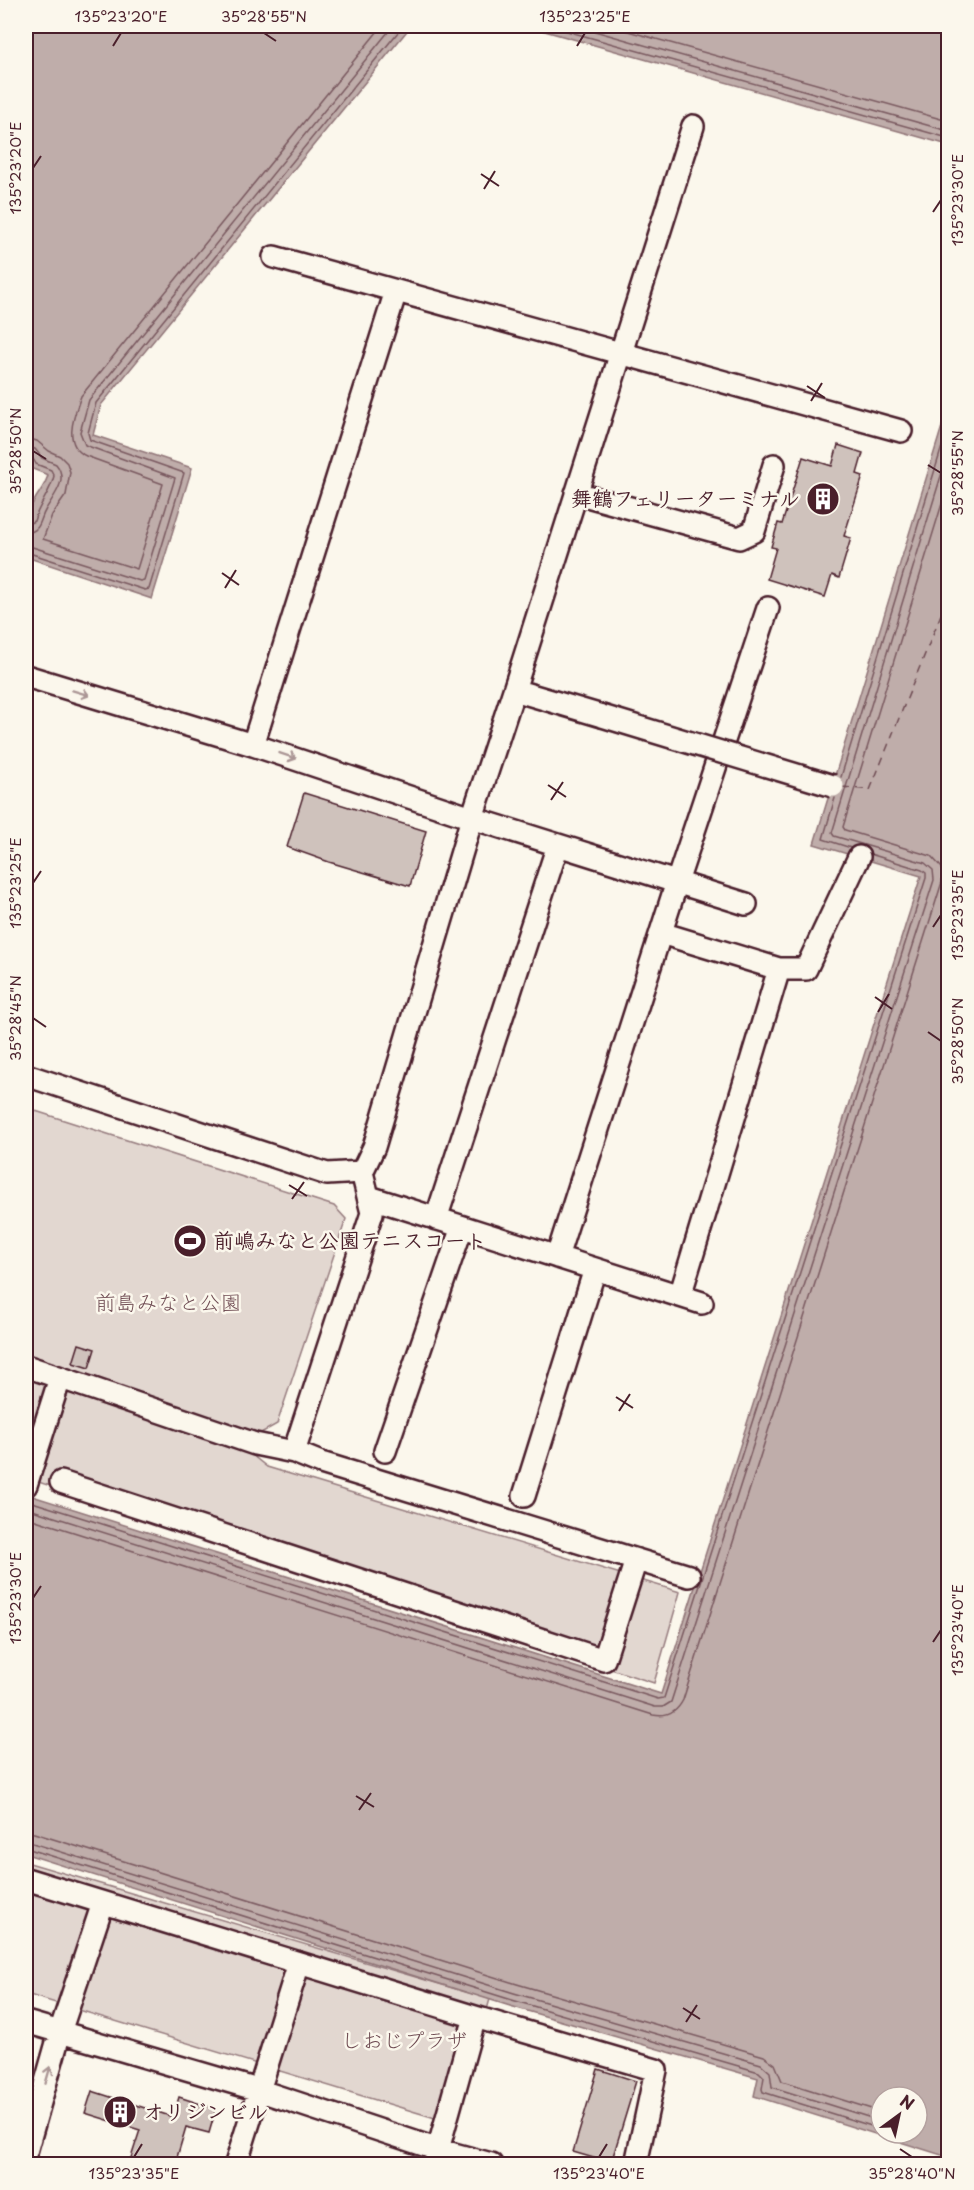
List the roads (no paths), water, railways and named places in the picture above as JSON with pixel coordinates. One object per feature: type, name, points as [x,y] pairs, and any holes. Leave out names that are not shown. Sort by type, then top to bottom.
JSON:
[{"type":"street","points":[[294,1452],[372,1213],[362,1172],[374,1147],[472,818],[693,126]]},
{"type":"street","points":[[274,257],[901,431]]},
{"type":"street","points":[[253,745],[396,291]]},
{"type":"street","points":[[576,493],[739,538],[754,531],[774,465]]},
{"type":"street","points":[[557,1257],[677,882],[768,608]]},
{"type":"street","points":[[26,676],[253,745],[472,818],[746,904]]},
{"type":"street","points":[[514,690],[832,786]]},
{"type":"street","points":[[436,1219],[558,845]]},
{"type":"street","points":[[661,933],[779,969],[806,969],[859,857]]},
{"type":"street","points":[[680,1296],[779,969]]},
{"type":"street","points":[[26,1075],[327,1174],[362,1172]]},
{"type":"street","points":[[369,1197],[702,1303]]},
{"type":"street","points":[[385,1451],[462,1227]]},
{"type":"street","points":[[524,1496],[595,1269]]},
{"type":"street","points":[[26,1366],[255,1444],[294,1452],[689,1576]]},
{"type":"street","points":[[26,1485],[60,1378]]},
{"type":"street","points":[[61,1482],[604,1660],[636,1560]]},
{"type":"street","points":[[26,1879],[656,2070],[636,2164]]},
{"type":"street","points":[[26,2152],[60,2032],[103,1903]]},
{"type":"street","points":[[236,2164],[299,1963]]},
{"type":"street","points":[[437,2157],[475,2017]]},
{"type":"street","points":[[26,2022],[258,2090],[437,2157],[492,2164]]},
{"type":"water","points":[[26,26],[411,26],[101,405],[93,435],[192,468],[152,599],[26,557],[26,524],[32,505],[48,475],[30,468],[26,459]]},
{"type":"water","points":[[527,26],[948,26],[948,145]]},
{"type":"water","points":[[948,407],[948,2157],[910,2145],[929,2145],[929,2085],[869,2085],[869,2132],[754,2096],[758,2078],[510,2006],[26,1854],[26,1494],[661,1694],[921,876],[814,844]]},
{"type":"place","name":"舞鶴フェリーターミナル","points":[[823,499]]},
{"type":"place","name":"前嶋みなと公園テニスコート","points":[[190,1241]]},
{"type":"place","name":"オリジンビル","points":[[120,2112]]},
{"type":"park label","name":"前島みなと公園","points":[[168,1303]]},
{"type":"park label","name":"しおじプラザ","points":[[404,2041]]}]
